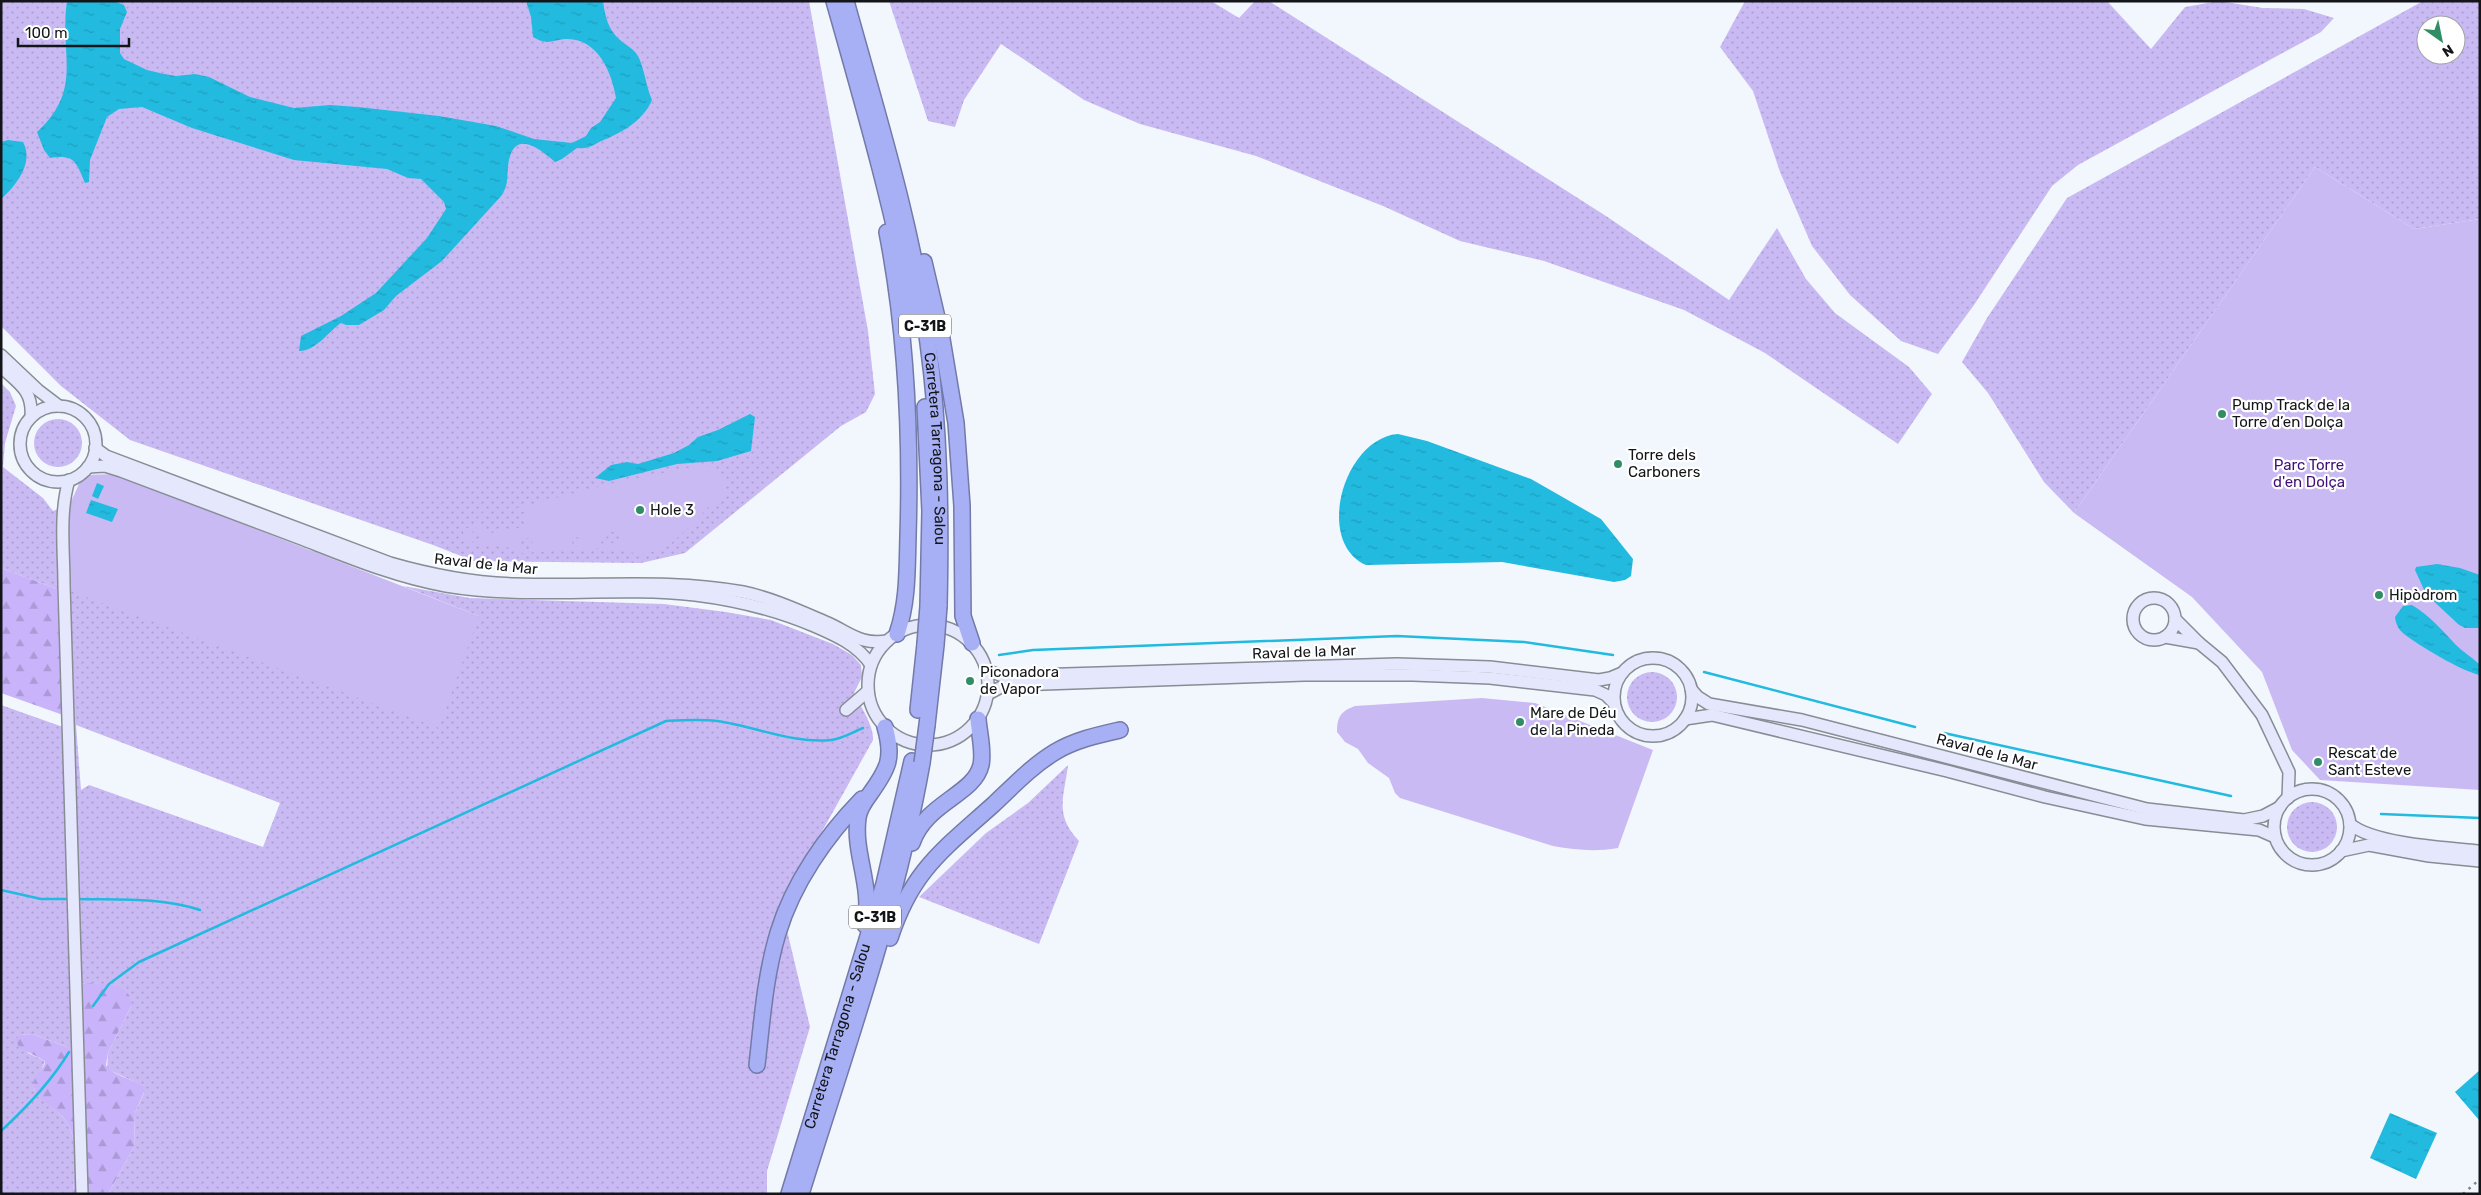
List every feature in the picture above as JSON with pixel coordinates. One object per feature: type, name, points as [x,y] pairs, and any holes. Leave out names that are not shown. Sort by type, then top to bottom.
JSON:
[{"type":"highway","name":"Carretera Tarragona - Salou","points":[[801,1194],[917,762],[931,644],[941,510],[937,426],[928,341],[913,256],[891,160],[834,1]]},
{"type":"highway","name":"Carretera Tarragona - Salou","points":[[846,1],[856,58]]},
{"type":"highway","points":[[856,58],[890,250],[904,363],[910,484],[906,606],[892,637]]},
{"type":"highway","points":[[856,58],[896,158],[942,339],[956,423],[962,506],[963,616],[972,643]]},
{"type":"highway","points":[[868,1000],[916,833],[934,810],[967,787],[980,768],[982,749],[978,718]]},
{"type":"highway","points":[[834,1071],[833,1043],[867,915],[866,884],[859,846],[858,818],[864,802],[883,776],[890,760],[890,747],[886,727]]},
{"type":"highway","points":[[834,1071],[856,1037],[901,906],[914,883],[936,857],[1019,781],[1052,754],[1076,742],[1120,730]]},
{"type":"highway","points":[[757,1065],[770,968],[778,933],[789,904],[828,838],[883,776]]},
{"type":"highway","name":"Carretera Tarragona - Salou","points":[[789,1194],[834,1071]]},
{"type":"street","points":[[1,355],[59,406]]},
{"type":"street","points":[[1,367],[28,394],[31,404],[31,417]]},
{"type":"street","points":[[47,481],[69,480],[88,467],[96,448],[94,432],[87,419],[75,410],[59,406],[44,408],[31,417],[20,435],[20,451],[29,470],[47,481],[58,494],[64,510]]},
{"type":"street","name":"Raval de la Mar","points":[[96,448],[106,456],[261,515],[390,563],[430,574],[448,578],[515,584],[708,586],[767,598],[829,624],[862,641],[892,637]]},
{"type":"street","name":"Raval de la Mar","points":[[88,467],[105,466],[122,471],[373,566],[428,582],[498,592],[694,595],[732,600],[793,617],[850,644],[864,655],[871,665]]},
{"type":"street","points":[[69,480],[65,494],[64,510],[82,1194]]},
{"type":"street","points":[[2199,643],[2165,637],[2151,640],[2138,634],[2132,620],[2136,607],[2146,599],[2161,599],[2170,605],[2175,619],[2199,643],[2222,662],[2243,686],[2262,715],[2289,772],[2309,789],[2324,791],[2336,798],[2346,810],[2350,824],[2349,836],[2341,851],[2327,862],[2316,865],[2304,864],[2288,857],[2280,848],[2275,837],[2275,818],[2284,802],[2289,772]]},
{"type":"street","points":[[2165,637],[2173,628],[2175,619]]},
{"type":"street","points":[[936,625],[958,632],[972,643],[981,655],[986,670],[988,694],[978,718],[966,732],[956,738],[934,744],[910,742],[886,727],[875,712],[868,691],[871,665],[878,652],[892,637],[919,626],[936,625]]},
{"type":"street","name":"Raval de la Mar","points":[[986,670],[1003,676],[1397,664],[1490,667],[1599,680],[1622,673],[1636,661],[1653,657],[1670,661],[1684,673],[1691,689],[1698,698],[1709,704],[1802,720],[2147,809],[2244,820],[2262,816],[2309,789]]},
{"type":"street","points":[[1614,704],[1615,687],[1622,673]]},
{"type":"street","name":"Raval de la Mar","points":[[988,694],[1005,686],[1304,675],[1413,675],[1490,678],[1596,690],[1606,695],[1614,704],[1621,720],[1627,726],[1642,734],[1664,734],[1676,728],[1684,719],[1712,715],[1938,769],[2045,797],[2136,817],[2259,830],[2275,837]]},
{"type":"street","points":[[1684,719],[1691,705],[1691,689]]},
{"type":"street","points":[[868,691],[846,710],[875,712]]},
{"type":"street","points":[[2350,824],[2357,831],[2367,835],[2429,846],[2480,850]]},
{"type":"street","points":[[2341,851],[2369,845],[2429,856],[2480,861]]},
{"type":"green space","points":[[1,1],[809,1],[868,331],[875,394],[866,412],[841,426],[685,553],[641,563],[474,561],[130,440],[61,386],[1,326]]},
{"type":"green space","points":[[889,1],[1211,1],[1239,18],[1255,1],[1269,1],[1606,216],[1729,300],[1777,228],[1806,279],[1835,313],[1909,367],[1932,394],[1898,444],[1765,353],[1684,310],[1544,261],[1460,241],[1383,206],[1256,156],[1140,124],[1084,100],[1001,44],[964,100],[955,127],[928,121]]},
{"type":"green space","points":[[1745,1],[2107,1],[2151,49],[2185,7],[2219,1],[2263,8],[2304,9],[2334,18],[2321,32],[2078,165],[2052,186],[1974,305],[1938,354],[1901,341],[1850,295],[1812,246],[1780,172],[1753,91],[1720,47]]},
{"type":"green space","points":[[2423,1],[2480,1],[2480,219],[2414,229],[2315,167],[2074,513],[2044,482],[1988,393],[1962,362],[1987,318],[2067,198]]},
{"type":"green space","name":"Parc Torre d'en Dolça","points":[[2315,167],[2414,229],[2480,219],[2480,790],[2320,780],[2292,750],[2262,672],[2192,597],[2074,513]]},
{"type":"green space","points":[[1,383],[10,392],[16,406],[5,443],[3,467],[43,498],[53,511],[70,504],[70,591],[479,616],[403,586],[470,598],[664,604],[771,620],[833,644],[852,655],[861,665],[862,677],[854,693],[869,723],[873,740],[781,905],[810,1027],[767,1171],[767,1194],[108,1194],[134,1147],[135,1113],[144,1093],[144,1086],[107,1069],[108,1053],[131,1006],[118,988],[94,983],[71,984],[72,1049],[32,1034],[20,1035],[28,1053],[45,1061],[34,1089],[40,1097],[64,1118],[72,1135],[75,1154],[73,1194],[1,1194],[1,705],[63,727],[57,589],[1,568]],"holes":[[[76,725],[280,803],[263,847],[89,785],[81,790]]]},
{"type":"green space","points":[[53,419],[63,419],[72,423],[78,429],[81,434],[81,452],[72,463],[63,467],[53,467],[44,463],[38,457],[34,448],[34,438],[38,429],[44,423]]},
{"type":"green space","name":"Hole 3","points":[[698,466],[713,467],[719,471],[727,484],[721,501],[707,508],[694,523],[667,547],[658,551],[641,554],[602,548],[522,553],[507,547],[477,546],[465,541],[463,532],[468,528],[475,535],[470,538],[474,544],[480,541],[481,536],[478,530],[473,525],[470,526],[485,510],[517,508],[614,483]],"holes":[[[518,509],[525,513],[527,524],[520,528],[492,533],[486,530],[480,523],[483,513],[491,510]],[[606,531],[619,533],[620,539],[611,544],[610,536],[601,545],[598,540]],[[572,535],[579,538],[581,546],[570,547],[573,542],[568,540]],[[531,537],[533,540],[530,549],[524,551],[520,549],[522,540]]]},
{"type":"green space","points":[[115,474],[479,616],[439,728],[70,591],[70,504],[83,475]]},
{"type":"green space","points":[[1,568],[57,589],[63,715],[1,693]]},
{"type":"green space","points":[[1647,672],[1657,672],[1670,679],[1677,692],[1677,702],[1670,715],[1657,722],[1647,722],[1638,718],[1631,711],[1627,702],[1627,692],[1631,683],[1638,676]]},
{"type":"green space","points":[[1482,698],[1535,703],[1653,750],[1618,848],[1585,850],[1553,846],[1400,798],[1395,793],[1389,778],[1368,763],[1358,749],[1345,742],[1337,732],[1339,718],[1343,712],[1355,706]]},
{"type":"green space","points":[[1068,765],[1063,796],[1063,814],[1071,831],[1079,841],[1039,944],[919,897],[986,833],[1028,803]]},
{"type":"green space","points":[[2307,802],[2317,802],[2330,809],[2337,822],[2337,832],[2330,845],[2317,852],[2307,852],[2298,848],[2291,841],[2287,832],[2287,822],[2291,813],[2298,806]]},
{"type":"green space","points":[[94,983],[118,987],[124,990],[131,999],[131,1006],[108,1053],[106,1065],[117,1074],[144,1086],[145,1090],[135,1113],[134,1147],[108,1194],[73,1194],[75,1154],[69,1126],[60,1114],[39,1097],[33,1084],[45,1061],[20,1048],[15,1040],[20,1035],[32,1034],[72,1049],[71,984]]},
{"type":"water","points":[[67,1],[114,1],[124,5],[127,12],[120,29],[120,53],[124,59],[147,70],[176,76],[195,74],[209,77],[250,97],[294,108],[330,105],[439,116],[496,126],[534,139],[572,143],[586,136],[591,128],[600,122],[616,98],[611,78],[602,59],[587,44],[577,40],[566,39],[546,42],[533,37],[531,17],[526,1],[603,1],[606,17],[613,32],[639,58],[652,100],[639,119],[627,128],[589,147],[577,148],[555,162],[543,152],[529,145],[517,146],[512,151],[509,160],[507,182],[502,195],[442,261],[396,296],[384,310],[359,325],[341,323],[316,345],[299,351],[301,336],[341,316],[376,293],[427,238],[446,209],[444,202],[421,179],[408,178],[387,169],[294,160],[192,128],[142,107],[119,109],[107,117],[90,160],[89,182],[85,183],[74,161],[65,157],[50,158],[44,150],[37,132],[51,116],[60,101],[65,86],[67,70],[65,20]]},
{"type":"water","points":[[8,140],[23,142],[26,157],[25,165],[18,180],[1,199],[1,142]]},
{"type":"water","points":[[750,414],[755,417],[751,451],[717,461],[677,464],[609,481],[595,478],[611,465],[627,462],[638,464],[674,453],[689,445],[698,437],[718,430]]},
{"type":"water","points":[[1398,434],[1427,441],[1531,479],[1601,519],[1633,559],[1631,576],[1625,580],[1614,582],[1502,562],[1366,565],[1350,553],[1341,535],[1339,514],[1342,492],[1350,471],[1363,453],[1379,440]]},
{"type":"water","points":[[97,483],[104,486],[98,499],[92,496]]},
{"type":"water","points":[[91,500],[118,509],[112,522],[86,513]]},
{"type":"water","points":[[2437,564],[2460,568],[2480,575],[2480,628],[2465,628],[2458,624],[2426,594],[2415,570],[2416,567]]},
{"type":"water","points":[[2412,605],[2480,665],[2480,675],[2441,658],[2402,632],[2395,617],[2403,606]]},
{"type":"water","points":[[2480,1070],[2480,1119],[2479,1120],[2455,1092]]},
{"type":"water","points":[[2390,1113],[2437,1133],[2416,1179],[2370,1158]]},
{"type":"waterway","points":[[999,655],[1033,650],[1397,636],[1524,642],[1613,655]]},
{"type":"waterway","points":[[1704,672],[1915,727]]},
{"type":"waterway","points":[[93,1006],[109,984],[139,962],[666,721],[717,721],[788,737],[817,741],[839,738],[863,728]]},
{"type":"waterway","points":[[1944,733],[2231,796]]},
{"type":"waterway","points":[[2381,814],[2480,818]]},
{"type":"waterway","points":[[1,890],[41,899],[69,899]]},
{"type":"waterway","points":[[77,899],[155,901],[200,910]]},
{"type":"waterway","points":[[1,1131],[38,1094],[69,1052]]},
{"type":"railway","points":[[2463,1194],[2480,1179]]},
{"type":"place","name":"Pump Track de la Torre d’en Dolça","points":[[2222,414]]},
{"type":"place","name":"Torre dels Carboners","points":[[1618,464]]},
{"type":"place","name":"Hole 3","points":[[640,510]]},
{"type":"place","name":"Hipòdrom","points":[[2379,595]]},
{"type":"place","name":"Piconadora de Vapor","points":[[970,681]]},
{"type":"place","name":"Mare de Déu de la Pineda","points":[[1520,722]]},
{"type":"place","name":"Rescat de Sant Esteve","points":[[2318,762]]}]
